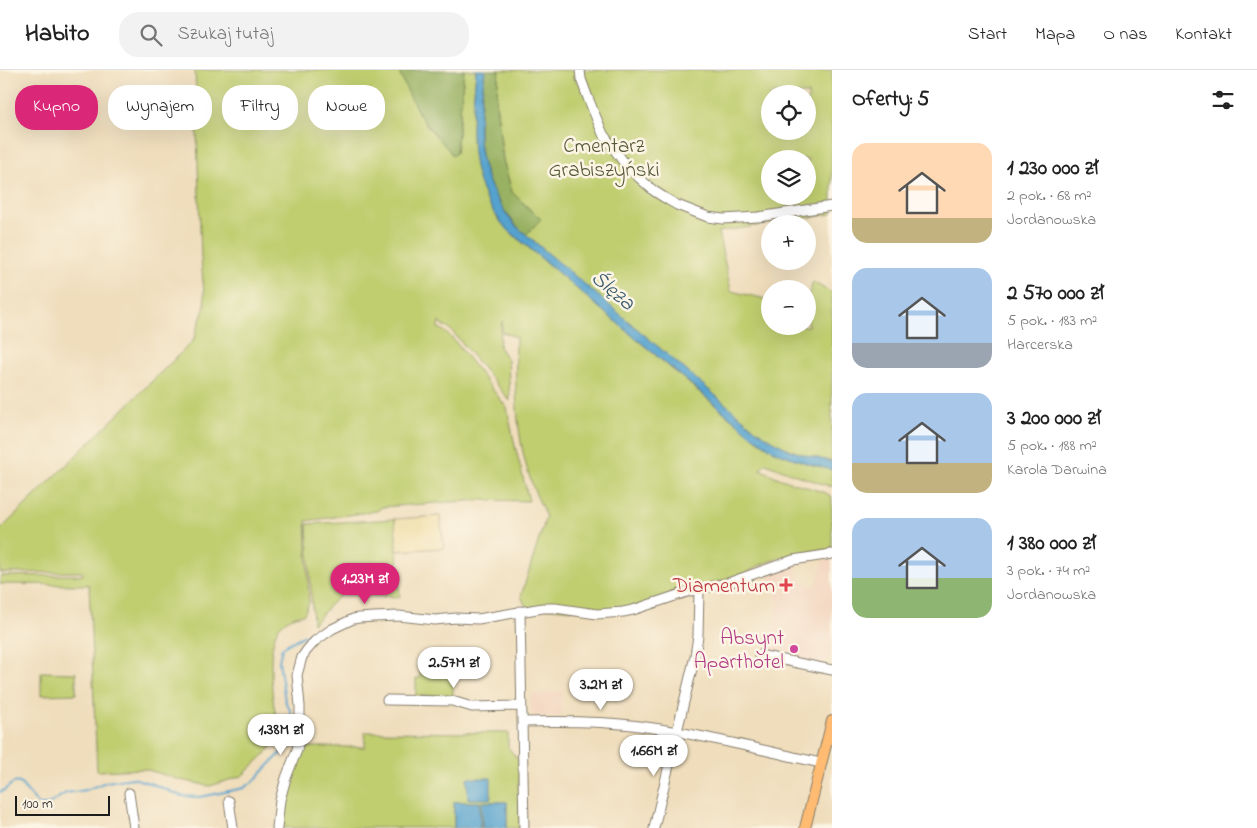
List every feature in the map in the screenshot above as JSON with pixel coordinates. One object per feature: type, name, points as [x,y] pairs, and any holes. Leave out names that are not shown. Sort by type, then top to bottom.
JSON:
[{"type":"main road","points":[[806,828],[831,727]]},
{"type":"street","points":[[580,70],[581,79],[603,134],[628,168],[654,191],[677,205],[708,217],[723,219],[758,217],[832,206]]},
{"type":"street","points":[[277,828],[280,800],[298,744],[300,706],[297,675],[302,657],[319,637],[339,625],[359,618],[399,616],[435,620],[456,618],[478,619],[543,608],[597,614],[616,613],[633,610],[690,591],[728,583],[793,560],[832,554]]},
{"type":"street","points":[[654,828],[695,656],[698,636],[699,590]]},
{"type":"street","points":[[520,612],[524,828]]},
{"type":"street","points":[[759,655],[832,670]]},
{"type":"street","points":[[387,700],[452,701],[472,707],[521,706]]},
{"type":"street","points":[[522,722],[601,722],[678,731],[821,763]]},
{"type":"street","points":[[130,795],[134,828]]},
{"type":"street","points":[[229,801],[233,828]]},
{"type":"shaded area","points":[[832,559],[832,641],[826,667],[769,654],[775,628],[773,627],[778,601],[768,574],[794,565],[800,581],[816,586],[823,560]]},
{"type":"shaded area","points":[[562,691],[561,717],[535,717],[531,715],[530,695]]},
{"type":"green space","points":[[195,70],[398,70],[419,114],[456,153],[464,70],[476,70],[472,145],[479,181],[486,199],[498,219],[518,239],[755,438],[776,452],[832,470],[832,487],[766,463],[760,469],[781,479],[826,493],[832,497],[832,549],[799,553],[777,559],[767,562],[747,573],[637,606],[607,611],[526,607],[521,596],[546,517],[532,483],[521,444],[516,391],[516,337],[502,332],[502,321],[499,347],[508,360],[510,401],[450,329],[439,322],[438,328],[454,340],[507,408],[529,501],[480,500],[382,507],[377,511],[306,521],[309,603],[304,614],[285,621],[280,626],[273,642],[271,664],[272,687],[275,709],[283,732],[264,755],[242,776],[210,786],[180,780],[145,769],[97,771],[89,585],[0,584],[0,576],[83,575],[82,572],[0,573],[0,530],[193,341],[205,306],[201,258],[197,130],[212,130],[212,85],[195,85]]},
{"type":"green space","points":[[398,70],[464,70],[456,153],[453,156],[421,117]]},
{"type":"green space","points":[[485,70],[499,70],[496,103],[503,160],[512,192],[541,219],[526,235],[515,224],[497,198],[490,185],[481,155],[479,124]]},
{"type":"green space","name":"Cmentarz Grabiszyński","points":[[499,70],[832,70],[832,214],[816,217],[816,215],[761,215],[761,225],[718,232],[731,291],[761,298],[761,335],[816,335],[816,284],[832,293],[832,462],[790,450],[755,429],[526,235],[540,219],[512,192],[503,160],[496,102]]},
{"type":"green space","points":[[395,519],[400,597],[342,594],[313,623],[307,524]]},
{"type":"green space","points":[[420,668],[453,669],[453,696],[416,696],[416,678],[420,678]]},
{"type":"green space","points":[[41,672],[76,673],[76,694],[41,695]]},
{"type":"green space","points":[[365,732],[508,733],[508,747],[519,761],[520,828],[507,828],[507,802],[483,802],[482,828],[480,828],[480,802],[454,802],[454,828],[281,828],[282,803],[301,747],[365,747]]},
{"type":"sand","points":[[440,516],[444,548],[397,551],[395,519]]},
{"type":"water","points":[[476,70],[485,70],[479,124],[480,152],[483,165],[499,202],[515,225],[755,429],[790,450],[832,462],[832,470],[776,452],[755,438],[507,229],[493,211],[483,192],[473,154],[472,134]]},
{"type":"water","points":[[467,778],[491,778],[491,799],[468,799]]},
{"type":"water","points":[[454,802],[480,802],[480,828],[454,828]]},
{"type":"water","points":[[482,802],[507,802],[507,828],[482,828]]},
{"type":"waterway","points":[[288,743],[293,733],[293,722],[285,701],[279,661],[282,648],[315,630]]},
{"type":"waterway","points":[[0,792],[17,782],[39,805],[47,805],[66,793],[86,790],[106,782],[133,778],[181,796],[200,797],[244,788],[254,781],[285,747]]},
{"type":"place","name":"Diamentum","points":[[786,585]]},
{"type":"place","name":"Absynt Aparthotel","points":[[794,649]]},
{"type":"water label","name":"Ślęza","points":[[614,289]]}]
